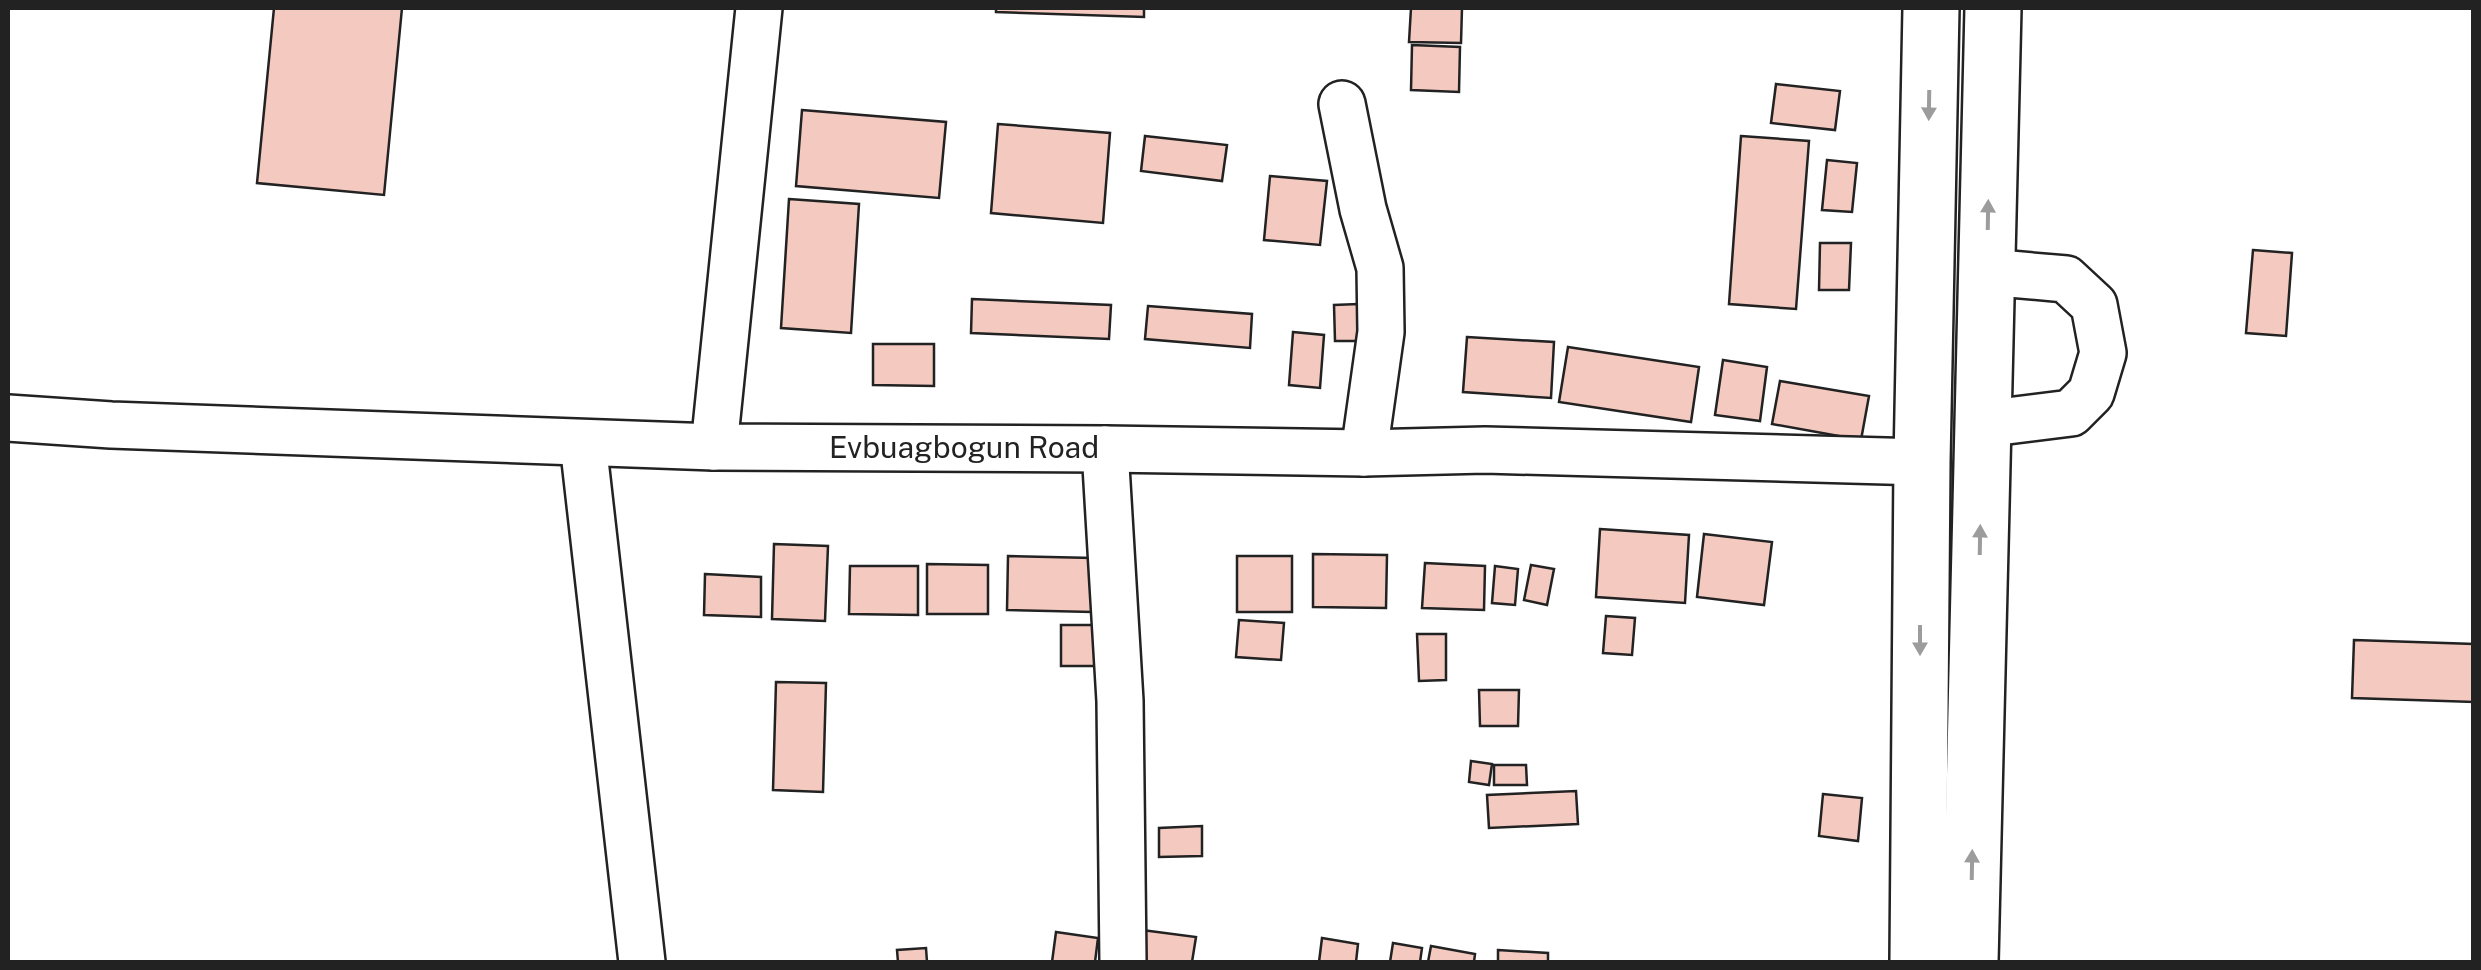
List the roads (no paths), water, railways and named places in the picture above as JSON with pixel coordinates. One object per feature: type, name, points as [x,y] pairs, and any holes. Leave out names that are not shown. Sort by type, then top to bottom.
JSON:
[{"type":"highway","points":[[1918,962],[1931,8]]},
{"type":"highway","points":[[1970,962],[1993,8]]},
{"type":"street","points":[[714,447],[759,8]]},
{"type":"street","points":[[1342,104],[1363,210],[1380,268],[1381,332],[1364,453]]},
{"type":"street","points":[[1983,424],[2071,413],[2091,394],[2103,353],[2094,306],[2066,279],[1987,272]]},
{"type":"street","name":"Evbuagbogun Road","points":[[8,418],[111,426],[714,447],[1364,453],[1485,450],[1922,462]]},
{"type":"street","points":[[583,443],[642,962]]},
{"type":"street","points":[[1106,449],[1120,701],[1123,962]]}]
